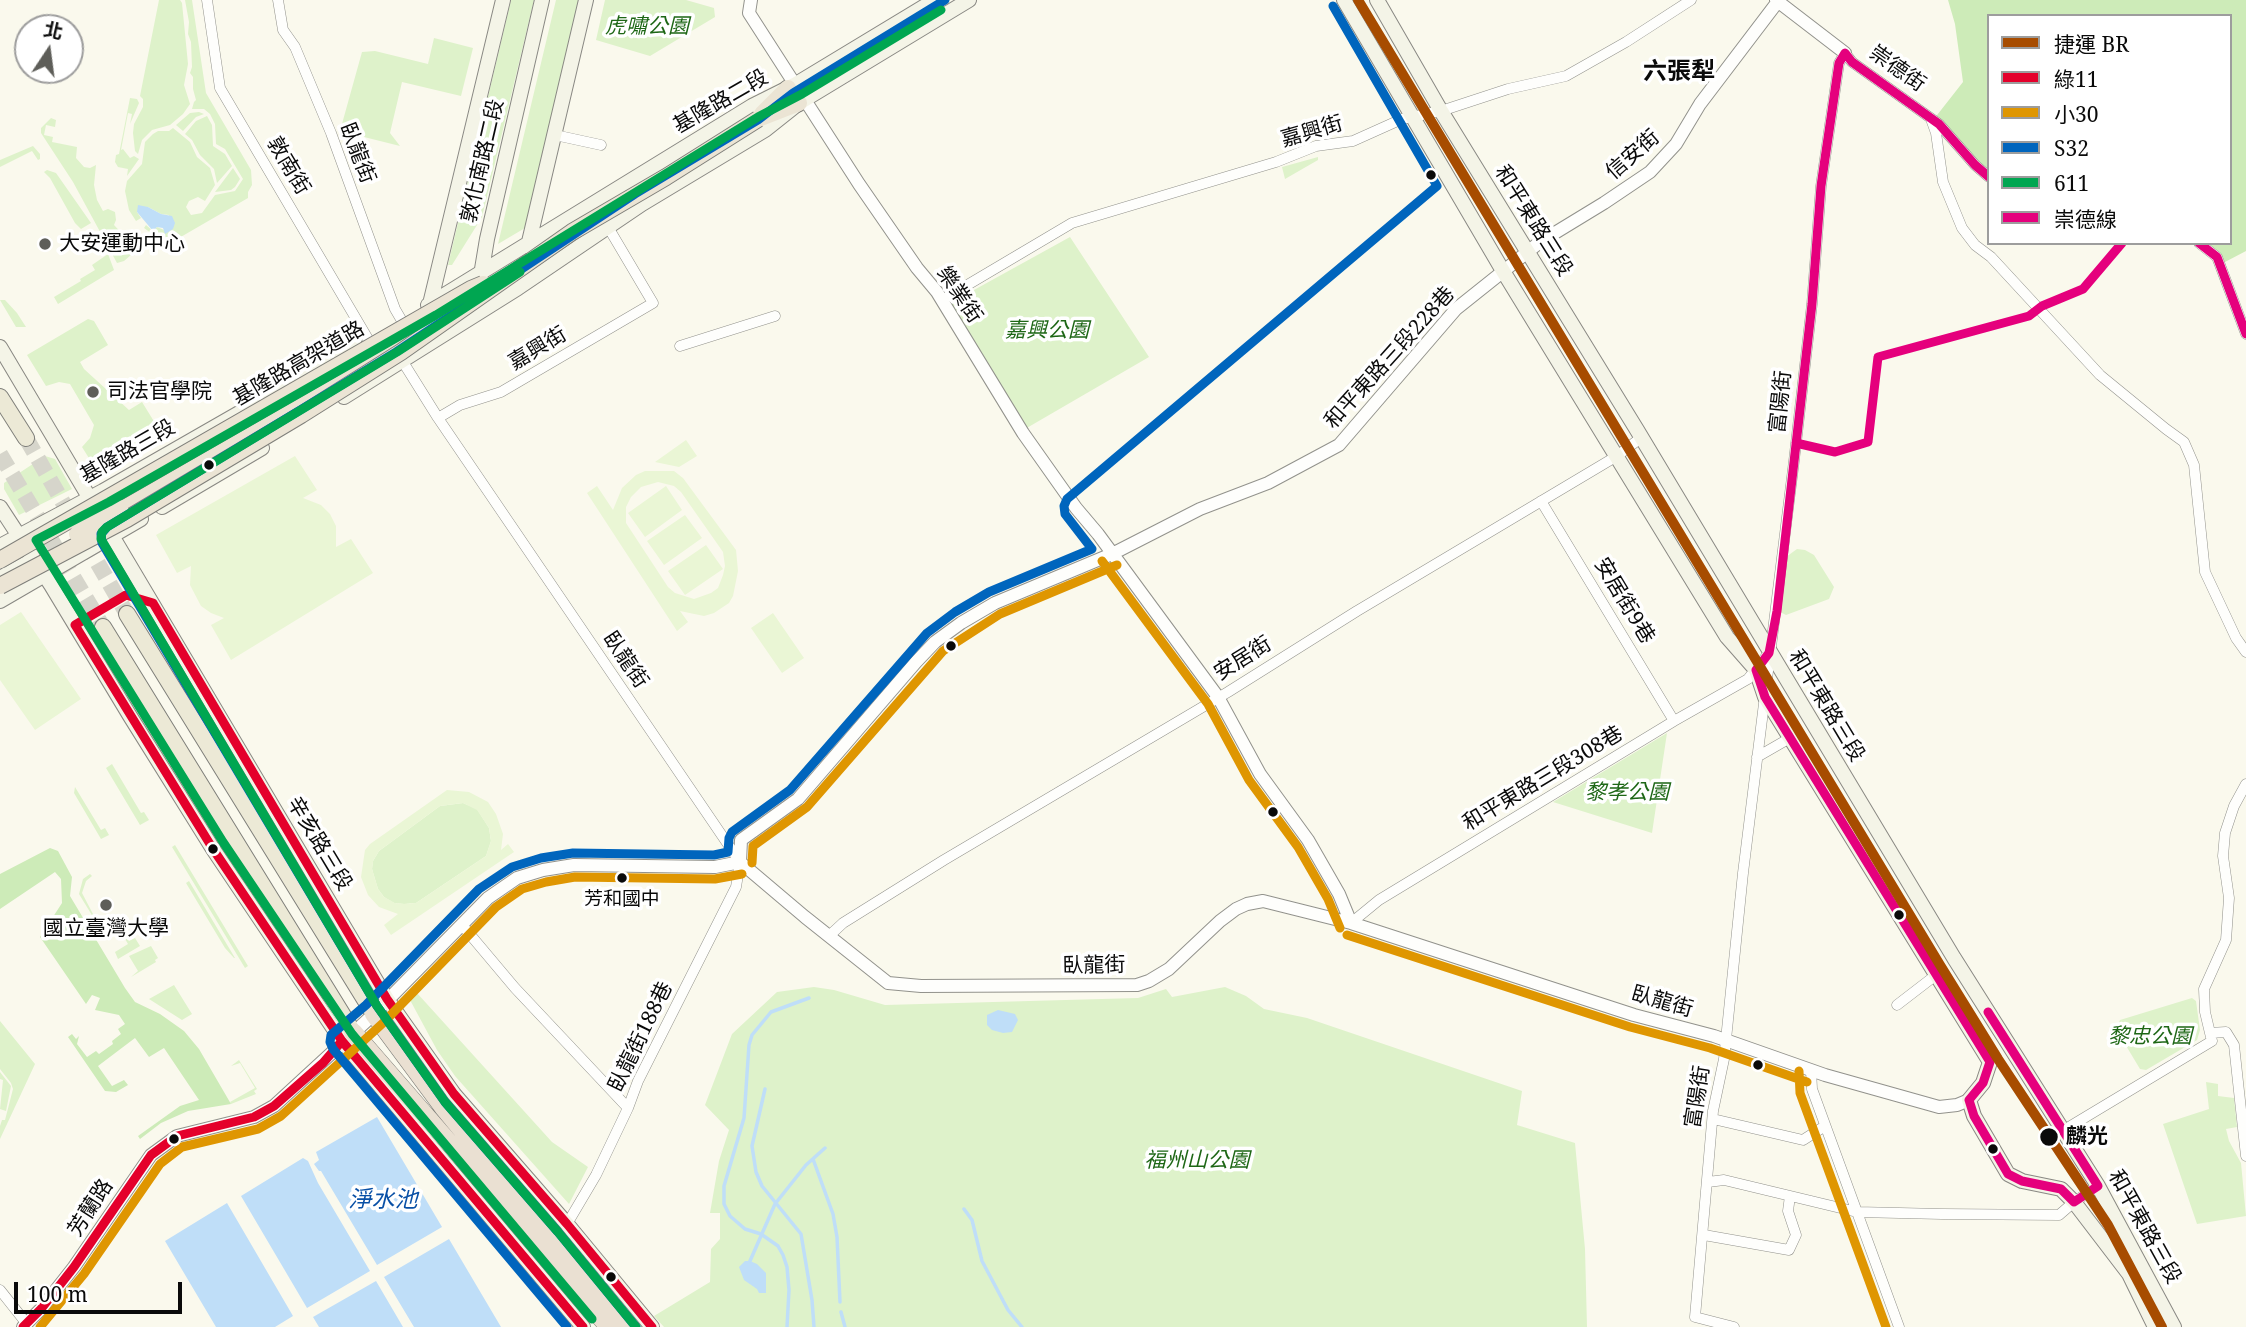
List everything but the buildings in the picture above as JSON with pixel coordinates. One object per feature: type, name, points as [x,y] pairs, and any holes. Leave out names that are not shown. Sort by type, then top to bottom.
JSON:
[{"type":"highway","name":"基隆路高架道路","points":[[0,586],[127,519],[401,352],[515,280],[572,232],[666,177],[758,118],[792,86]]},
{"type":"highway","name":"基隆路高架道路","points":[[758,118],[803,101]]},
{"type":"highway","points":[[0,579],[356,368],[432,320],[481,278]]},
{"type":"highway","name":"基隆路高架道路","points":[[0,560],[471,289],[515,280]]},
{"type":"highway","points":[[0,567],[120,508]]},
{"type":"highway","points":[[374,1014],[443,1107],[562,1252],[629,1327]]},
{"type":"highway","points":[[348,1037],[609,1327]]},
{"type":"main road","name":"敦化南路二段","points":[[430,304],[503,0]]},
{"type":"main road","name":"敦化南路二段","points":[[458,326],[475,304],[489,227],[542,0]]},
{"type":"main road","points":[[0,601],[113,537],[403,362],[458,326],[515,280],[529,243],[586,0]]},
{"type":"main road","name":"基隆路二段","points":[[529,243],[752,106],[792,86],[935,0]]},
{"type":"main road","name":"基隆路二段","points":[[515,280],[608,228],[642,204],[765,130],[803,101],[969,0]]},
{"type":"main road","name":"和平東路三段","points":[[1344,0],[1503,271],[1727,637],[1756,670],[1765,697],[1990,1062],[1983,1083],[1969,1100],[1974,1116],[2008,1174],[2022,1181],[2061,1189],[2074,1202],[2129,1273],[2155,1327]]},
{"type":"main road","name":"和平東路三段","points":[[1377,0],[1441,111],[1642,437],[1769,653],[2003,1037],[2098,1186],[2174,1327]]},
{"type":"main road","name":"基隆路三段","points":[[0,546],[430,304],[481,278],[529,243]]},
{"type":"main road","name":"辛亥路三段","points":[[0,347],[387,999],[454,1094],[652,1327]]},
{"type":"main road","points":[[0,397],[26,438]]},
{"type":"main road","points":[[0,508],[45,576],[213,849],[348,1037],[583,1327]]},
{"type":"main road","points":[[0,579],[34,559]]},
{"type":"main road","points":[[127,614],[374,1014]]},
{"type":"main road","points":[[103,627],[341,1013],[348,1037]]},
{"type":"main road","points":[[1982,1052],[2003,1037]]},
{"type":"street","name":"敦南街","points":[[207,0],[220,88],[368,340]]},
{"type":"street","name":"臥龍街","points":[[278,0],[283,30],[295,47],[331,133],[401,321]]},
{"type":"street","name":"樂業街","points":[[751,0],[749,13],[792,86],[917,268],[942,300],[1023,433],[1218,697],[1260,774],[1308,840],[1339,894],[1351,923]]},
{"type":"street","name":"嘉興街","points":[[942,300],[1072,223],[1276,162],[1316,146],[1353,141],[1411,116],[1441,111],[1508,89],[1566,76],[1626,42],[1691,0]]},
{"type":"street","name":"崇德街","points":[[1778,1],[1845,53],[1852,62],[1939,124],[1987,175]]},
{"type":"street","name":"信安街","points":[[1503,271],[1650,172],[1676,144],[1700,104],[1778,1]]},
{"type":"street","name":"富陽街","points":[[1734,1327],[1695,1317],[1713,1119],[1726,1042],[1769,653],[1777,611],[1812,304],[1821,186],[1839,63],[1845,53]]},
{"type":"street","points":[[1931,119],[1936,133],[1943,182],[1962,228],[1975,245],[1991,257],[2100,375],[2165,429],[2185,442],[2194,465],[2205,572],[2236,638],[2246,652]]},
{"type":"street","points":[[555,135],[601,145]]},
{"type":"street","name":"嘉興街","points":[[438,418],[460,405],[501,392],[653,303],[608,228]]},
{"type":"street","points":[[2202,245],[2217,257],[2246,334]]},
{"type":"street","name":"和平東路三段228巷","points":[[740,862],[741,840],[798,799],[935,642],[995,603],[1112,554],[1200,509],[1268,483],[1339,445],[1456,309],[1503,271]]},
{"type":"street","points":[[680,346],[775,316]]},
{"type":"street","name":"臥龍街","points":[[403,362],[438,418],[740,862],[888,984],[1137,985],[1170,969],[1220,921],[1247,904],[1263,901],[1351,923],[1634,1015],[1714,1036],[1811,1070],[1939,1107],[1957,1105],[1969,1100]]},
{"type":"street","name":"安居街","points":[[829,936],[844,923],[932,867],[1617,456],[1642,437]]},
{"type":"street","name":"安居街9巷","points":[[1541,501],[1674,721]]},
{"type":"street","name":"和平東路三段308巷","points":[[1351,923],[1379,900],[1748,679],[1769,653]]},
{"type":"street","points":[[1757,757],[1790,738]]},
{"type":"street","points":[[2064,1130],[2212,1041],[2205,1012],[2204,989],[2226,940],[2229,898],[2223,856],[2225,833],[2234,806],[2246,784]]},
{"type":"street","name":"芳蘭路","points":[[25,1325],[41,1309],[82,1256],[150,1155],[177,1136],[254,1118],[274,1106],[374,1014],[488,898],[517,878],[543,870],[575,865],[715,867],[740,862]]},
{"type":"street","name":"臥龍街188巷","points":[[567,1224],[596,1175],[638,1081],[654,1054],[736,887],[740,862]]},
{"type":"street","points":[[462,925],[515,988],[628,1108]]},
{"type":"street","points":[[1897,1005],[1936,975]]},
{"type":"street","points":[[2210,1033],[2226,1032],[2234,1045],[2246,1156]]},
{"type":"street","points":[[1811,1070],[1812,1088],[1825,1126],[1899,1327]]},
{"type":"street","points":[[1713,1119],[1803,1140],[1825,1126]]},
{"type":"street","points":[[1708,1182],[1724,1180],[1857,1212],[2060,1215],[2098,1186]]},
{"type":"street","points":[[1704,1235],[1788,1250],[1796,1235],[1788,1211],[1790,1196]]},
{"type":"street","points":[[0,1290],[25,1325]]},
{"type":"green space","points":[[159,0],[180,0],[182,3],[188,64],[184,85],[190,104],[170,125],[152,130],[142,140],[138,154],[135,151],[134,124],[143,107],[143,99],[140,96]]},
{"type":"green space","points":[[185,0],[192,0],[206,93],[251,170],[252,185],[248,198],[179,238],[158,238],[144,228],[146,225],[153,231],[157,227],[164,230],[169,215],[148,207],[137,212],[141,218],[136,221],[129,210],[125,191],[127,181],[142,164],[145,142],[153,134],[173,128],[190,142],[197,157],[210,168],[215,185],[205,201],[198,197],[189,201],[186,207],[191,215],[202,213],[215,195],[235,191],[243,179],[225,149],[216,144],[215,124],[210,114],[204,109],[192,109],[196,100],[190,73],[191,42]]},
{"type":"green space","points":[[511,0],[534,0],[482,217],[452,265],[448,265]]},
{"type":"green space","points":[[556,0],[580,0],[525,228],[498,244]]},
{"type":"green space","name":"虎嘯公園","points":[[605,0],[686,0],[714,8],[715,17],[650,56],[596,40]]},
{"type":"green space","points":[[1948,0],[2246,0],[2246,251],[2225,262],[2200,245],[2232,245],[2232,14],[1987,14],[1987,172],[1934,119],[1963,82],[1955,24]]},
{"type":"green space","points":[[434,38],[473,48],[461,96],[402,82],[390,133],[400,146],[340,131],[362,52],[375,51],[428,64]]},
{"type":"green space","points":[[130,98],[137,99],[139,103],[130,124],[132,114],[128,113],[121,150],[130,158],[134,156],[139,159],[127,176],[128,169],[118,167],[115,162]]},
{"type":"green space","points":[[190,113],[204,114],[196,117],[183,131],[176,125]]},
{"type":"green space","points":[[207,116],[212,125],[213,146],[225,154],[232,166],[217,183],[214,169],[185,134],[196,121]]},
{"type":"green space","points":[[51,118],[56,120],[55,127],[46,125],[44,135],[53,137],[52,142],[77,147],[76,158],[84,167],[96,165],[94,185],[97,200],[103,211],[108,209],[115,212],[114,225],[132,247],[131,255],[124,261],[117,263],[73,182],[41,133],[41,128]]},
{"type":"green space","points":[[33,146],[40,154],[40,159],[38,160],[32,151],[0,167],[0,160]]},
{"type":"green space","points":[[1318,157],[1318,160],[1285,179],[1282,167]]},
{"type":"green space","points":[[233,168],[240,179],[235,187],[215,192]]},
{"type":"green space","points":[[47,170],[56,173],[91,223],[81,229],[75,223],[44,172]]},
{"type":"green space","name":"嘉興公園","points":[[1070,237],[1149,357],[1025,429],[945,306]]},
{"type":"green space","points":[[108,254],[114,270],[58,304],[54,297],[95,270],[92,265]]},
{"type":"green space","points":[[0,300],[5,300],[26,327],[16,327]]},
{"type":"green space","name":"司法官學院","points":[[88,319],[94,321],[108,345],[80,362],[84,369],[129,410],[142,402],[163,436],[103,472],[97,471],[82,447],[90,438],[94,425],[70,384],[59,382],[46,386],[27,355]]},
{"type":"green space","points":[[686,440],[697,456],[679,467],[655,462]]},
{"type":"green space","points":[[45,456],[55,459],[72,489],[19,515],[4,489],[4,483]]},
{"type":"green space","points":[[295,456],[317,490],[303,498],[321,505],[330,514],[336,526],[336,547],[351,539],[373,573],[231,660],[211,625],[224,618],[201,606],[190,585],[191,566],[177,573],[156,535]]},
{"type":"green space","points":[[645,471],[674,471],[683,478],[736,550],[738,571],[729,603],[704,616],[680,611],[688,622],[677,631],[587,493],[597,486],[613,510],[622,488],[636,475]],"holes":[[[658,482],[674,486],[723,552],[725,566],[718,588],[694,599],[675,593],[668,587],[626,523],[626,507],[641,487]]]},
{"type":"green space","points":[[666,486],[682,510],[645,537],[628,513]]},
{"type":"green space","points":[[685,515],[702,538],[664,565],[647,541]]},
{"type":"green space","points":[[706,545],[723,569],[685,595],[668,571]]},
{"type":"green space","points":[[1797,549],[1814,555],[1834,587],[1829,599],[1786,615],[1780,612],[1779,608],[1786,557]]},
{"type":"green space","points":[[21,612],[81,699],[35,730],[0,680],[0,625]]},
{"type":"green space","points":[[773,613],[804,658],[782,673],[751,628]]},
{"type":"green space","name":"黎孝公園","points":[[1667,733],[1652,833],[1553,802]]},
{"type":"green space","points":[[112,764],[141,813],[144,812],[149,820],[140,825],[106,768]]},
{"type":"green space","points":[[75,787],[101,830],[105,828],[109,835],[101,839],[74,793]]},
{"type":"green space","points":[[447,790],[469,792],[488,802],[496,814],[503,834],[501,850],[508,844],[514,852],[391,935],[384,925],[398,914],[379,907],[368,895],[361,877],[365,850]],"holes":[[[463,803],[477,810],[489,828],[491,841],[486,856],[416,903],[395,903],[384,897],[378,889],[372,869],[379,851],[440,806]]]},
{"type":"green space","points":[[463,803],[477,809],[489,828],[491,841],[486,856],[416,903],[394,903],[384,897],[378,889],[372,869],[379,851],[440,806]]},
{"type":"green space","points":[[175,845],[248,966],[245,968],[172,847]]},
{"type":"green space","points":[[50,848],[58,851],[72,877],[70,896],[125,988],[135,1002],[160,1014],[184,1031],[199,1049],[231,1104],[188,1111],[161,1123],[140,1139],[138,1136],[180,1106],[199,1100],[164,1048],[149,1057],[135,1038],[98,1066],[112,1086],[124,1080],[128,1085],[116,1092],[105,1091],[68,1037],[72,1034],[76,1039],[79,1036],[77,1044],[87,1057],[96,1051],[99,1054],[113,1044],[112,1041],[121,1034],[118,1029],[125,1024],[119,1015],[95,1010],[100,998],[92,995],[86,1004],[40,937],[62,903],[61,879],[55,872],[0,909],[0,874]]},
{"type":"green space","points":[[90,874],[92,876],[86,881],[82,893],[93,914],[100,920],[116,920],[129,941],[135,938],[140,946],[118,959],[115,952],[128,944],[115,922],[101,930],[79,894],[83,879]]},
{"type":"green space","points":[[189,881],[235,958],[225,948],[186,883]]},
{"type":"green space","points":[[151,946],[158,958],[156,962],[131,977],[138,971],[129,956]]},
{"type":"green space","points":[[174,985],[192,1014],[182,1020],[149,999]]},
{"type":"green space","name":"福州山公園","points":[[814,987],[885,1005],[1138,998],[1166,989],[1172,997],[1225,987],[1246,996],[1264,1009],[1307,1018],[1522,1091],[1517,1125],[1575,1143],[1585,1249],[1587,1327],[664,1327],[654,1316],[710,1282],[711,1249],[720,1239],[720,1213],[710,1213],[719,1161],[729,1130],[705,1105],[732,1034],[777,992]]},
{"type":"green space","points":[[417,993],[552,1142],[588,1167],[569,1204],[455,1076],[437,1050],[410,1000]]},
{"type":"green space","name":"黎忠公園","points":[[2192,998],[2196,1001],[2200,1030],[2197,1040],[2146,1070],[2140,1069],[2116,1029],[2120,1020]]},
{"type":"green space","points":[[0,1021],[35,1064],[0,1139],[0,1126],[2,1120],[5,1120],[13,1089],[0,1069]]},
{"type":"green space","points":[[239,1060],[257,1089],[254,1091],[256,1094],[231,1104],[230,1102],[255,1088],[240,1063],[231,1066]]},
{"type":"green space","points":[[0,1072],[11,1086],[6,1111],[0,1109],[3,1080],[0,1079]]},
{"type":"green space","points":[[2206,1082],[2218,1084],[2218,1096],[2234,1098],[2237,1127],[2226,1129],[2241,1163],[2246,1216],[2197,1224],[2163,1124],[2209,1109]]},
{"type":"water","points":[[138,205],[172,216],[175,223],[173,229],[165,234],[163,228],[157,227],[153,231],[137,212]]},
{"type":"water","points":[[998,1010],[1015,1014],[1018,1020],[1012,1032],[992,1030],[987,1025],[987,1015]]},
{"type":"water","name":"淨水池","points":[[377,1117],[442,1227],[377,1265],[321,1171],[314,1164],[319,1160],[316,1152]]},
{"type":"water","name":"淨水池","points":[[303,1158],[308,1161],[370,1271],[307,1308],[241,1196]]},
{"type":"water","points":[[227,1203],[293,1316],[275,1327],[216,1327],[165,1241]]},
{"type":"water","name":"淨水池","points":[[449,1239],[501,1327],[414,1327],[384,1277]]},
{"type":"water","points":[[745,1261],[757,1264],[766,1273],[766,1293],[759,1293],[744,1280],[739,1267]]},
{"type":"water","points":[[376,1281],[403,1327],[319,1327],[313,1317]]},
{"type":"waterway","points":[[787,1327],[789,1290],[783,1255],[778,1246],[761,1234],[745,1229],[730,1216],[724,1204],[724,1186],[744,1118],[752,1035],[771,1012],[809,998]]},
{"type":"waterway","points":[[765,1089],[752,1146],[756,1172],[762,1186],[801,1234],[814,1327]]},
{"type":"waterway","points":[[750,1261],[775,1204],[806,1165],[825,1148]]},
{"type":"waterway","points":[[813,1159],[833,1214],[837,1237],[840,1302]]},
{"type":"waterway","points":[[964,1209],[972,1220],[982,1261],[1008,1310],[1022,1327]]},
{"type":"waterway","points":[[841,1312],[845,1327]]},
{"type":"tunnel","points":[[26,438],[127,614]]},
{"type":"tunnel","points":[[0,454],[103,627]]},
{"type":"metro line","name":"BR","points":[[1358,0],[1940,965],[1998,1059],[2108,1225],[2162,1327]]},
{"type":"transit line","name":"S32","points":[[636,1327],[445,1102],[377,1006],[102,543],[101,534],[107,527],[396,352],[635,194],[758,120],[793,93],[945,0]]},
{"type":"transit line","name":"S32","points":[[567,1327],[333,1049],[331,1035],[366,1005],[479,889],[512,867],[541,858],[573,853],[714,855],[728,852],[732,832],[790,790],[927,633],[989,592],[1092,549],[1065,514],[1067,499],[1437,186],[1333,6]]},
{"type":"transit line","name":"611","points":[[592,1319],[352,1034],[223,842],[36,540],[109,502],[436,315],[758,117],[802,94],[941,10]]},
{"type":"transit line","name":"崇德線","points":[[1969,1100],[1983,1083],[1990,1062],[1765,697],[1756,670],[1769,653],[1777,611],[1812,304],[1821,186],[1839,63],[1845,53],[1852,62],[1939,124],[1987,175]]},
{"type":"transit line","name":"崇德線","points":[[1796,443],[1835,452],[1868,442],[1878,357],[2029,316],[2042,306],[2083,289],[2120,245]]},
{"type":"transit line","name":"崇德線","points":[[2202,245],[2217,257],[2246,334]]},
{"type":"transit line","name":"611","points":[[520,272],[397,352],[107,527],[102,532],[101,539],[377,1006],[445,1102],[636,1327]]},
{"type":"transit line","name":"小30","points":[[1102,561],[1208,704],[1249,780],[1298,847],[1328,899],[1340,928]]},
{"type":"transit line","name":"小30","points":[[752,863],[753,846],[807,807],[943,651],[1000,614],[1117,565]]},
{"type":"transit line","name":"綠11","points":[[75,625],[126,595],[153,603]]},
{"type":"transit line","name":"綠11","points":[[153,603],[387,999],[454,1094],[652,1327]]},
{"type":"transit line","name":"綠11","points":[[75,625],[213,849],[342,1041],[583,1327]]},
{"type":"transit line","name":"小30","points":[[40,1327],[84,1274],[160,1164],[182,1147],[258,1129],[281,1116],[383,1023],[496,907],[522,889],[575,877],[715,879],[742,874]]},
{"type":"transit line","name":"小30","points":[[1347,935],[1630,1027],[1710,1048],[1807,1082]]},
{"type":"transit line","name":"崇德線","points":[[1988,1012],[2098,1186],[2074,1202]]},
{"type":"transit line","name":"綠11","points":[[23,1327],[74,1267],[151,1155],[177,1136],[254,1117],[274,1106],[323,1063],[342,1041]]},
{"type":"transit line","name":"小30","points":[[1799,1071],[1800,1093],[1886,1327]]},
{"type":"transit line","name":"崇德線","points":[[1969,1100],[1974,1116],[2008,1174],[2022,1181],[2061,1189],[2074,1202]]},
{"type":"place","name":"大安運動中心","points":[[45,244]]},
{"type":"place","name":"司法官學院","points":[[93,392]]},
{"type":"place","name":"芳和國中","points":[[622,878]]},
{"type":"place","name":"國立臺灣大學","points":[[106,905]]},
{"type":"place","name":"麟光","points":[[2049,1137]]},
{"type":"district","name":"六張犁","points":[[1679,72]]}]
